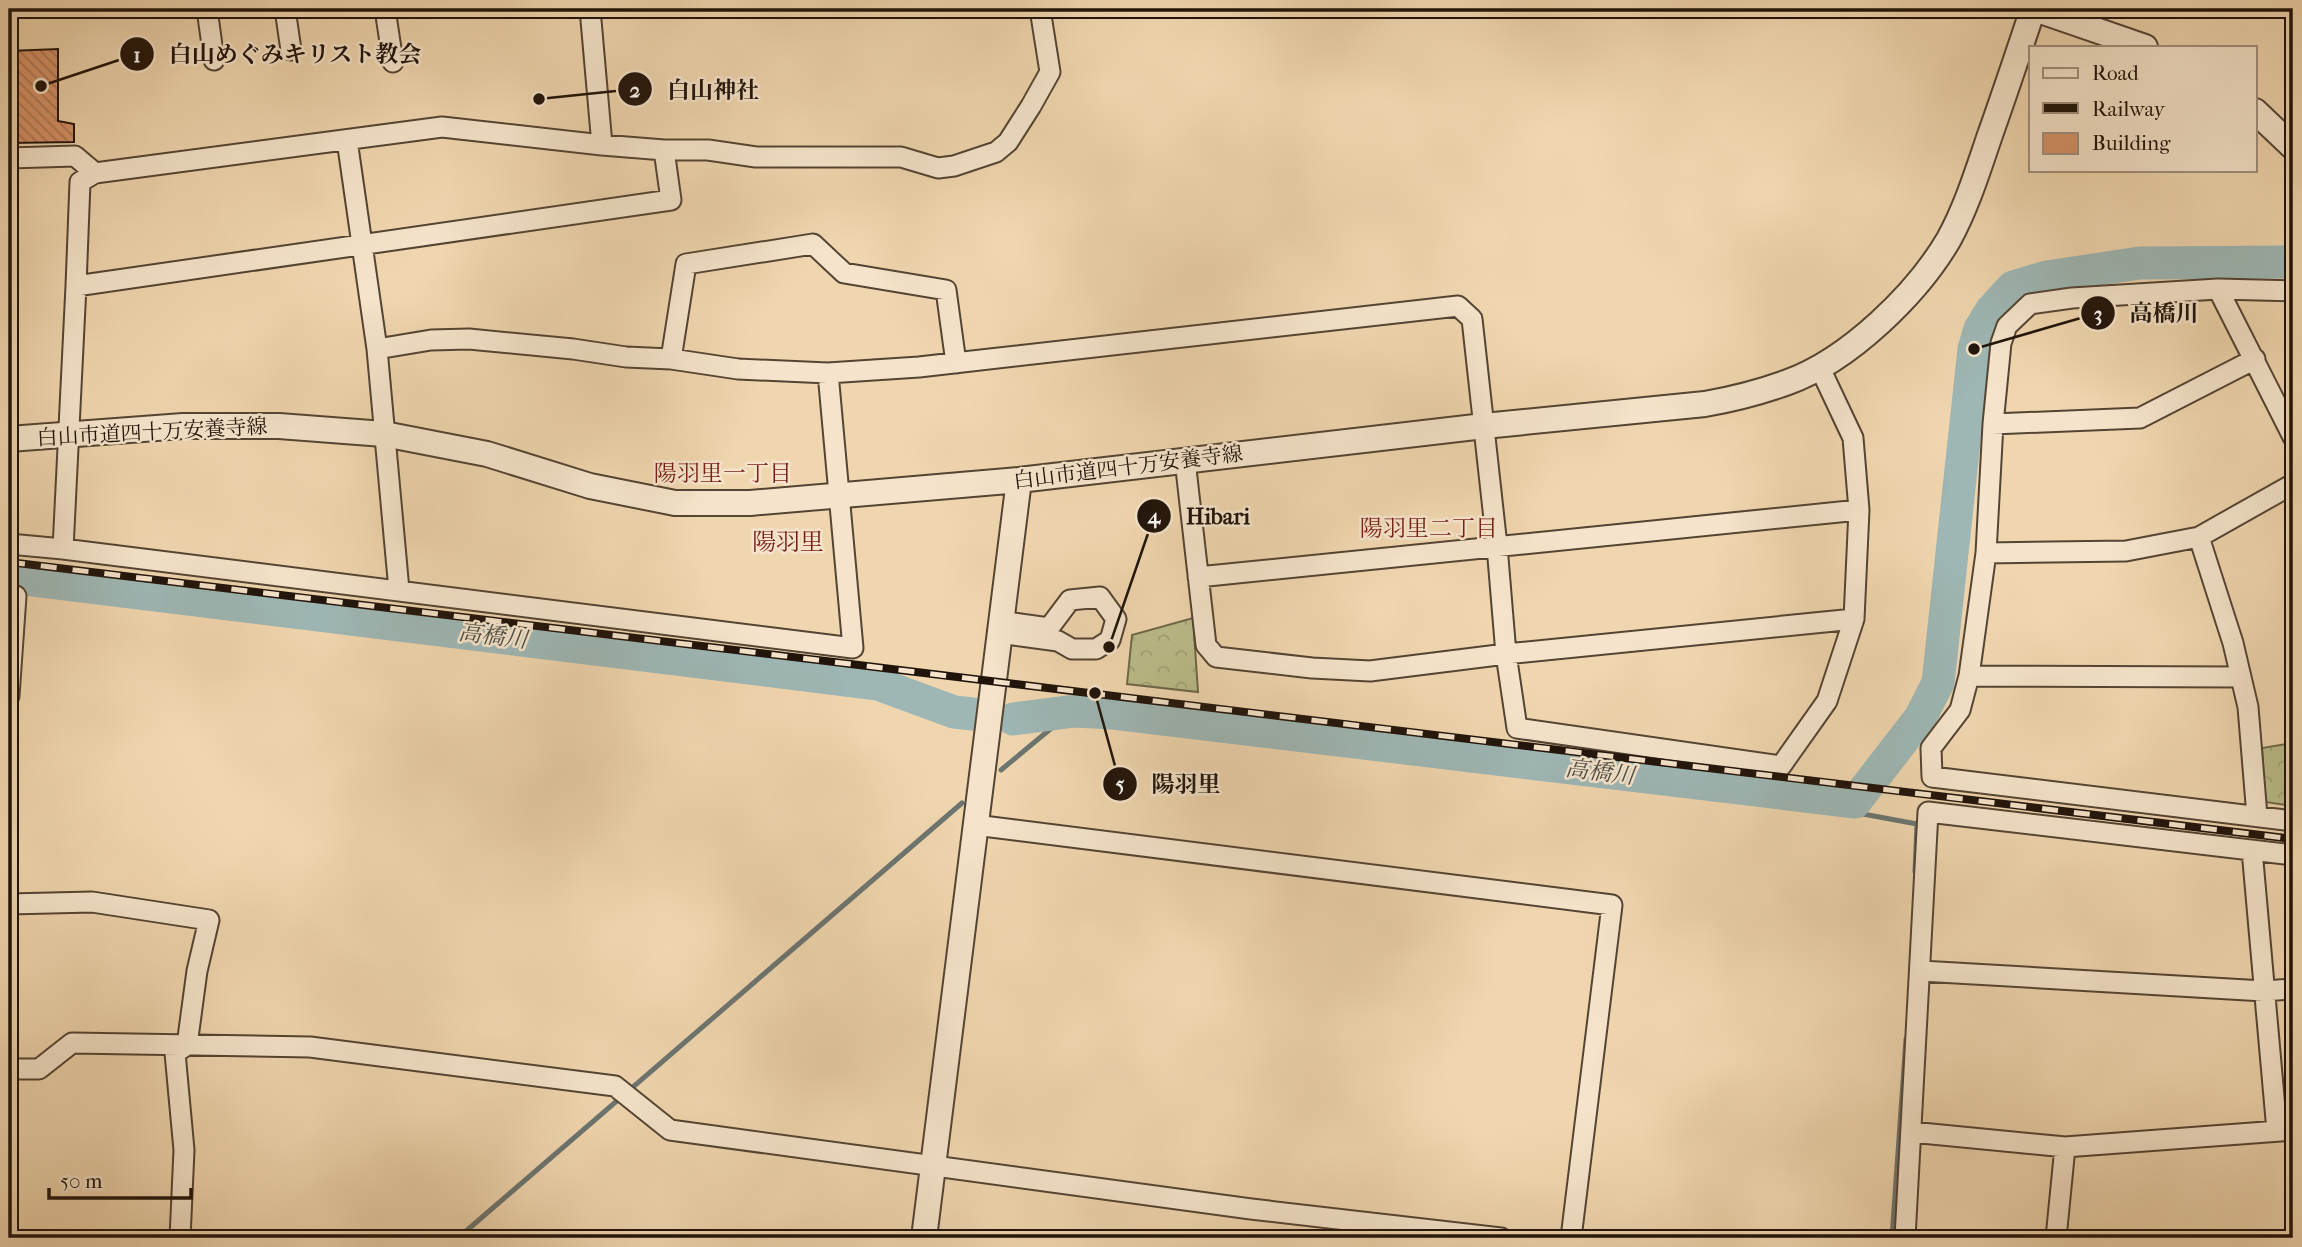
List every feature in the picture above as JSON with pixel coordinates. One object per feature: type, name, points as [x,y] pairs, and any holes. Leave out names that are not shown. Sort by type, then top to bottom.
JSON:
[{"type":"street","points":[[207,9],[214,60]]},
{"type":"street","points":[[285,9],[291,50]]},
{"type":"street","points":[[384,9],[393,62]]},
{"type":"street","points":[[590,9],[602,145]]},
{"type":"street","points":[[63,549],[80,182],[95,173],[442,127],[664,150],[708,150],[756,157],[901,158],[938,168],[954,166],[996,152],[1008,142],[1031,106],[1049,72],[1040,9]]},
{"type":"street","points":[[2034,9],[2142,46]]},
{"type":"street","name":"白山市道四十万安養寺線","points":[[9,439],[183,426],[278,426],[384,434],[487,454],[590,486],[675,503],[750,503],[1018,480],[1485,426],[1705,404],[1789,382],[1819,366],[1865,335],[1927,272],[1949,239],[1969,198],[2034,9]]},
{"type":"street","points":[[2256,112],[2293,147]]},
{"type":"street","points":[[347,139],[377,349],[399,590]]},
{"type":"street","points":[[76,286],[671,200],[664,150]]},
{"type":"street","points":[[9,158],[75,156],[95,173]]},
{"type":"street","points":[[671,359],[686,264],[813,244],[844,272],[946,290],[956,363]]},
{"type":"street","points":[[2293,291],[2218,289],[2072,298],[2030,304],[2007,326],[2001,344],[1993,424],[1986,553],[1969,676],[1960,710],[1931,748],[1932,777],[2293,821]]},
{"type":"street","points":[[2218,289],[2293,437]]},
{"type":"street","points":[[377,349],[431,340],[469,339],[626,357],[671,359],[738,369],[828,373],[956,363],[1458,306],[1472,318],[1506,654],[1517,728],[1782,766],[1827,701],[1854,619],[1859,510],[1853,438],[1819,366]]},
{"type":"street","points":[[1993,424],[2140,418],[2255,359]]},
{"type":"street","points":[[9,544],[853,648],[828,373]]},
{"type":"street","points":[[1185,460],[1206,645],[1216,657],[1312,668],[1370,671],[1506,654],[1854,619]]},
{"type":"street","points":[[924,1238],[1018,480]]},
{"type":"street","points":[[1986,553],[2126,551],[2199,537],[2293,484]]},
{"type":"street","points":[[1198,577],[1859,510]]},
{"type":"street","points":[[2199,537],[2233,643],[2248,707],[2257,816]]},
{"type":"street","points":[[9,684],[16,596]]},
{"type":"street","points":[[1100,597],[1116,619],[1110,640],[1096,649],[1072,649],[1058,641],[1000,627],[1049,628],[1070,600],[1100,597]]},
{"type":"street","points":[[1969,676],[2241,677]]},
{"type":"street","points":[[1905,1238],[1928,812],[2293,855]]},
{"type":"street","points":[[975,825],[1612,905],[1570,1238]]},
{"type":"street","points":[[1911,1132],[2065,1147],[2285,1131],[2264,991],[2252,850]]},
{"type":"street","points":[[9,904],[92,902],[209,920],[197,971],[187,1045],[175,1053],[184,1150],[180,1238]]},
{"type":"street","points":[[1921,971],[2264,991],[2293,989]]},
{"type":"street","points":[[9,1069],[39,1069],[72,1043],[310,1046],[615,1086],[670,1130],[1251,1209],[1501,1238]]},
{"type":"street","points":[[2056,1238],[2065,1147]]},
{"type":"green space","points":[[1193,618],[1198,692],[1127,684],[1132,635]]},
{"type":"green space","points":[[2293,743],[2293,806],[2265,802],[2262,748]]},
{"type":"building","points":[[58,49],[58,121],[74,124],[74,142],[9,143],[9,51]]},
{"type":"waterway","name":"高橋川","points":[[1013,719],[1075,711],[1113,713],[1855,802],[1920,718],[1938,683],[1974,349],[1980,329],[1991,311],[2013,287],[2047,277],[2140,263],[2293,262]]},
{"type":"waterway","name":"高橋川","points":[[9,577],[878,684],[954,712],[973,714]]},
{"type":"waterway","points":[[1001,770],[1075,711]]},
{"type":"waterway","points":[[1855,802],[1863,814],[1917,824],[1915,872]]},
{"type":"waterway","points":[[458,1238],[962,803]]},
{"type":"waterway","points":[[1892,1238],[1906,1039]]},
{"type":"railway","points":[[9,562],[2293,839]]},
{"type":"place","name":"白山めぐみキリスト教会","points":[[41,86]]},
{"type":"place","name":"白山神社","points":[[539,99]]},
{"type":"place","name":"高橋川","points":[[1974,349]]},
{"type":"place","name":"Hibari","points":[[1109,647]]},
{"type":"place","name":"陽羽里","points":[[1095,693]]},
{"type":"district","name":"陽羽里一丁目","points":[[723,473]]},
{"type":"district","name":"陽羽里二丁目","points":[[1429,528]]},
{"type":"district","name":"陽羽里","points":[[788,542]]}]
